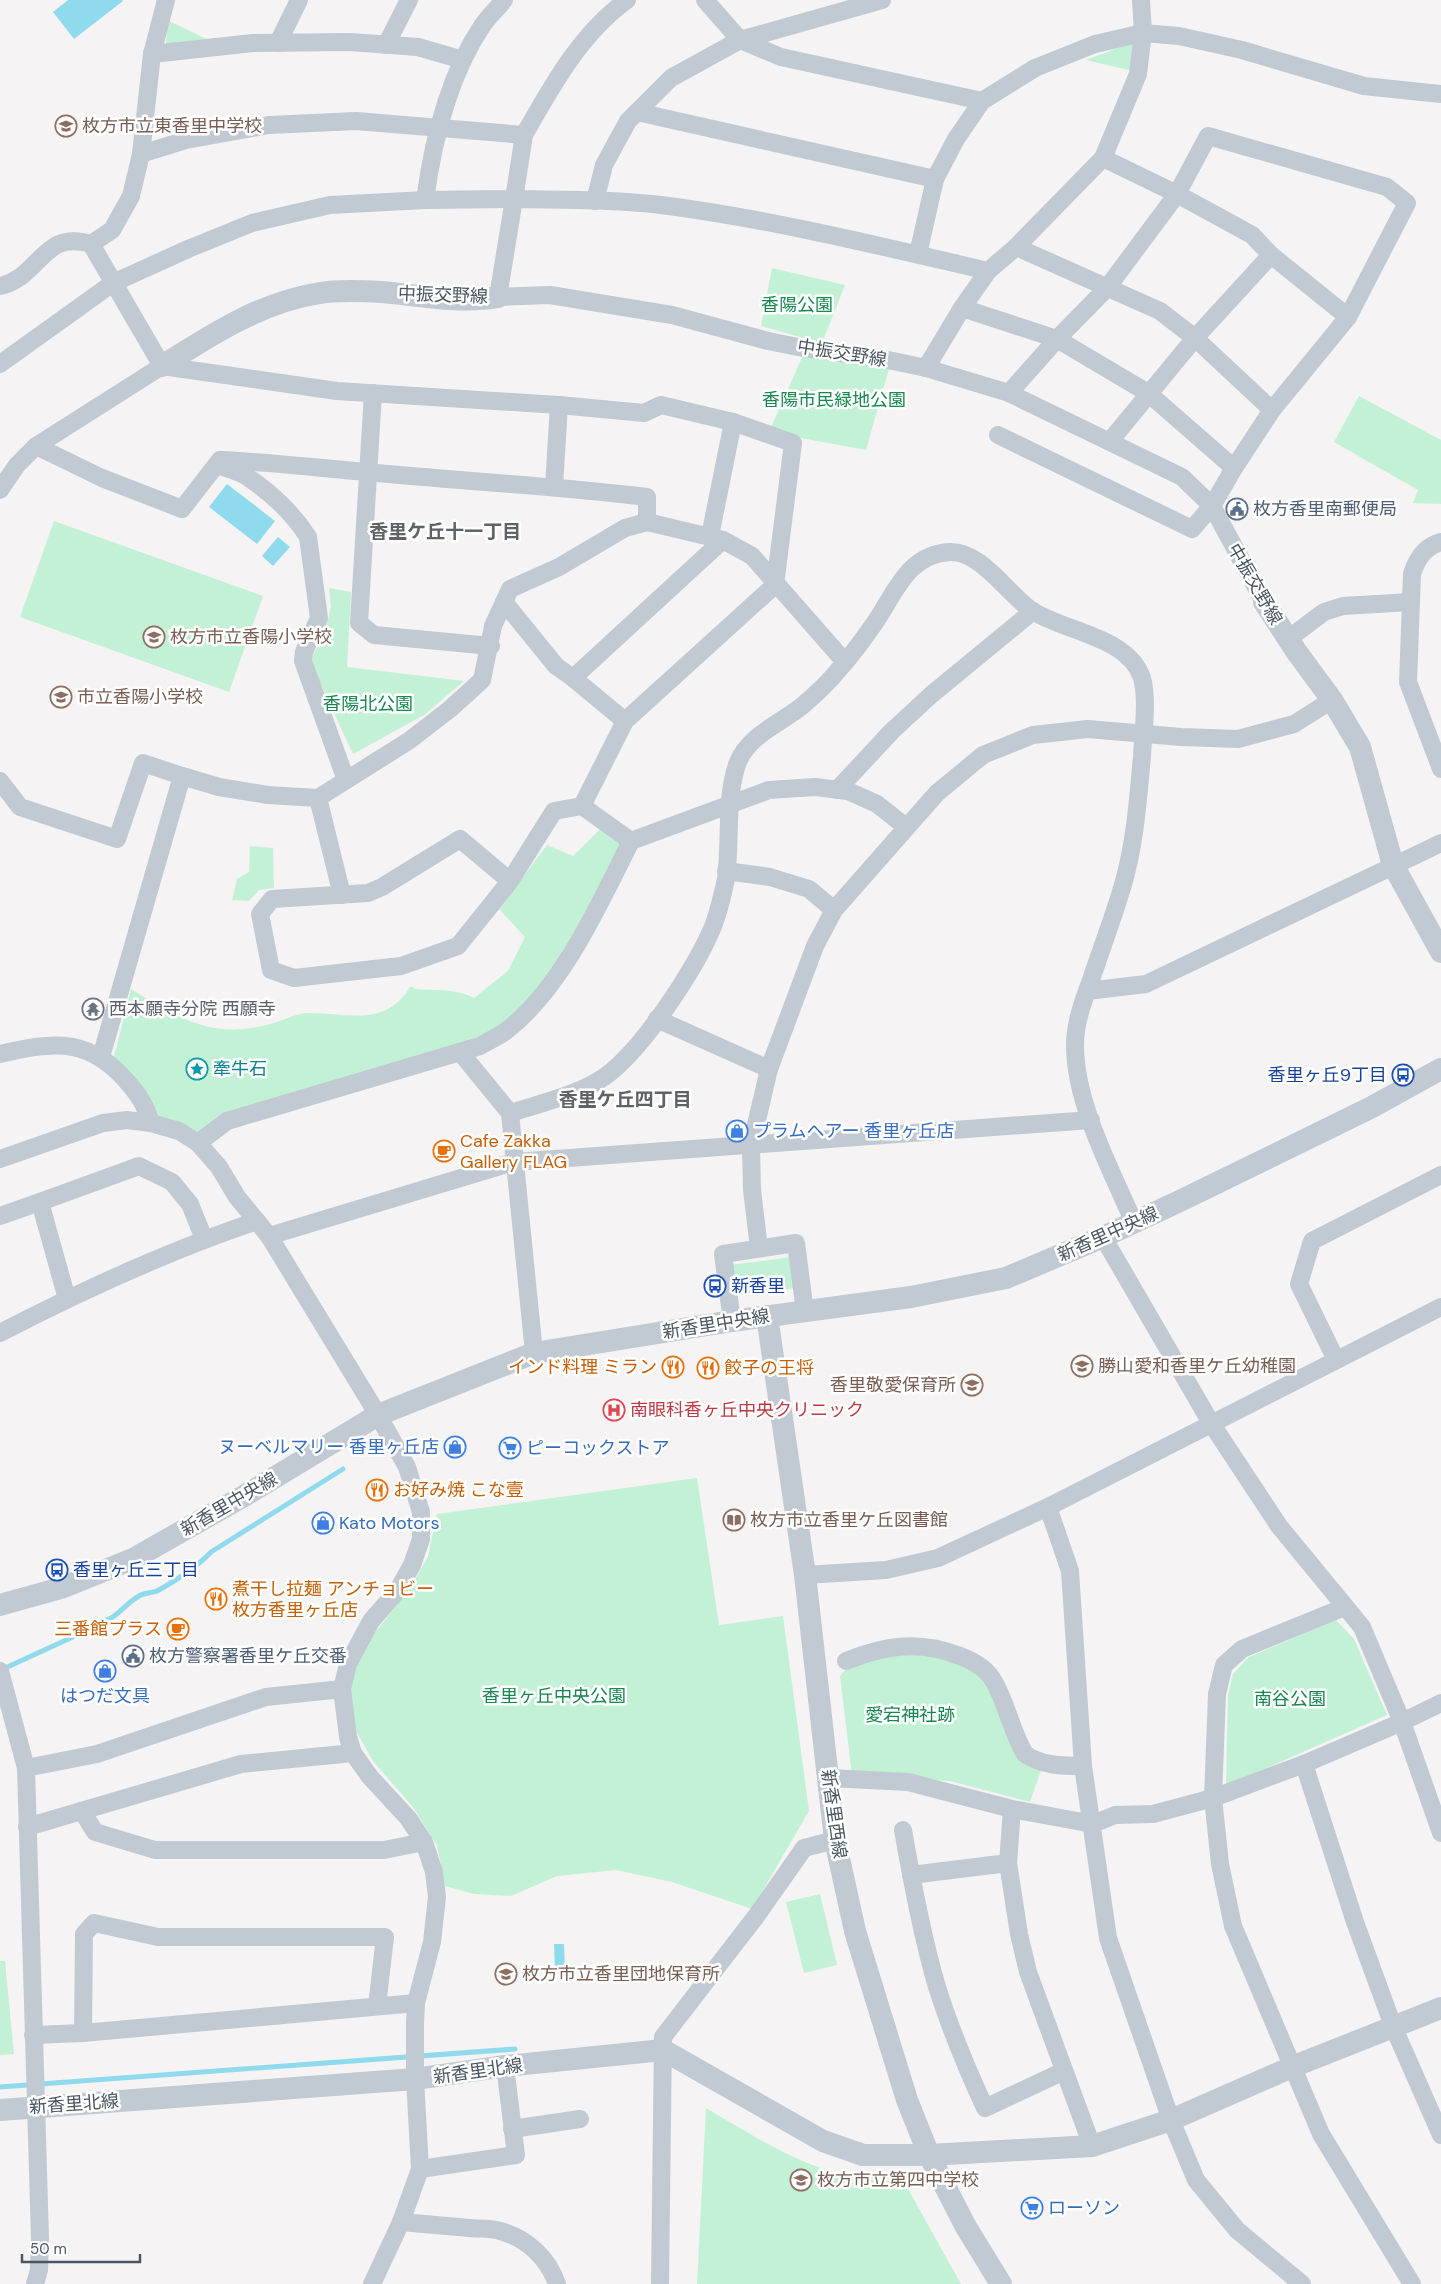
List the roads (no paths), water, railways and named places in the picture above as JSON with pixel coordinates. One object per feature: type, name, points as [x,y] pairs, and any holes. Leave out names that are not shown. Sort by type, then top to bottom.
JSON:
[{"type":"street","points":[[91,244],[112,230],[131,196],[140,154],[152,54],[166,0]]},
{"type":"street","points":[[278,43],[299,0]]},
{"type":"street","points":[[386,45],[410,0]]},
{"type":"street","points":[[425,200],[431,152],[452,86],[463,60],[482,26],[504,0]]},
{"type":"street","points":[[498,297],[524,135],[560,72],[606,15],[627,0]]},
{"type":"street","points":[[705,0],[740,40],[781,57],[982,101]]},
{"type":"street","points":[[595,201],[604,165],[628,121],[671,78],[740,40],[882,0]]},
{"type":"street","points":[[926,368],[962,308],[988,271],[1016,247],[1103,158],[1138,74],[1143,32],[1141,0]]},
{"type":"street","points":[[918,254],[935,179],[956,139],[982,101],[1035,68],[1095,44],[1143,32],[1178,36],[1242,50],[1364,86],[1441,94]]},
{"type":"street","points":[[152,54],[253,43],[350,42],[418,47],[463,60]]},
{"type":"street","points":[[637,112],[935,179]]},
{"type":"street","points":[[140,154],[186,140],[269,125],[356,121],[524,135]]},
{"type":"street","points":[[998,435],[1192,530],[1212,506],[1272,410],[1348,317],[1408,203],[1387,187],[1208,136],[1177,194],[1107,288],[1057,339],[1009,393]]},
{"type":"street","points":[[1103,158],[1177,194],[1252,235],[1271,255],[1348,317]]},
{"type":"street","points":[[0,364],[113,283],[252,223],[330,205],[425,200],[514,199],[659,205],[736,216],[918,254],[988,271]]},
{"type":"street","points":[[0,286],[22,277],[54,244],[77,240],[91,244],[162,366],[336,391],[644,413],[661,404],[733,422],[793,443],[775,585],[625,721],[582,806]]},
{"type":"street","points":[[1016,247],[1160,311],[1195,338],[1272,410]]},
{"type":"street","points":[[1110,441],[1195,338],[1271,255]]},
{"type":"street","name":"中振交野線","points":[[0,490],[18,465],[36,446],[214,333],[266,307],[320,292],[379,292],[480,300],[498,297],[550,295],[662,314],[794,346],[878,358],[926,368],[1009,393],[1182,477],[1212,506],[1264,602],[1332,700],[1360,747],[1393,865],[1441,952]]},
{"type":"street","points":[[962,308],[1057,339],[1148,393],[1234,468]]},
{"type":"street","points":[[373,393],[359,622],[374,634],[491,646]]},
{"type":"street","points":[[554,486],[559,406]]},
{"type":"street","points":[[573,678],[716,538],[733,422]]},
{"type":"street","points":[[36,446],[102,478],[182,509],[220,460],[554,486],[647,497],[647,522]]},
{"type":"street","points":[[216,465],[245,475],[274,498],[302,526],[308,537],[319,618],[304,652],[303,661],[346,780]]},
{"type":"street","points":[[0,781],[20,808],[117,839],[143,763],[218,787],[268,795],[318,798],[410,740],[482,680],[494,626],[510,590],[559,567],[625,528],[647,522],[716,538],[752,556],[775,585],[845,662]]},
{"type":"street","points":[[1441,542],[1430,545],[1416,562],[1412,574],[1408,682],[1441,769]]},
{"type":"street","points":[[510,1113],[566,1095],[600,1080],[641,1042],[692,967],[714,924],[726,871],[732,788],[739,758],[762,733],[801,707],[845,662],[876,622],[903,576],[916,564],[932,556],[952,552],[968,556],[983,565],[1007,590],[1033,612],[1106,642],[1129,657],[1140,674],[1144,689],[1137,820],[1123,884],[1079,1017],[1075,1043],[1077,1081],[1091,1120],[1134,1223]]},
{"type":"street","points":[[504,602],[556,666],[625,721]]},
{"type":"street","points":[[1288,639],[1324,612],[1344,606],[1411,602]]},
{"type":"street","points":[[837,790],[892,731],[931,695],[1033,612]]},
{"type":"street","points":[[759,1248],[752,1190],[751,1146],[769,1069],[814,946],[834,910],[937,792],[983,755],[1033,735],[1088,729],[1238,739],[1294,724],[1332,700]]},
{"type":"street","points":[[101,1056],[182,776]]},
{"type":"street","points":[[198,1143],[227,1121],[480,1046],[506,1031],[537,1001],[576,948],[632,841],[769,790],[815,787],[848,791],[877,804],[906,827]]},
{"type":"street","points":[[318,798],[342,895]]},
{"type":"street","points":[[510,881],[460,838],[382,887],[368,893],[272,899],[260,914],[271,970],[294,978],[401,966],[458,946],[510,881],[554,811],[582,806],[632,841]]},
{"type":"street","points":[[1087,991],[1146,984],[1441,842]]},
{"type":"street","points":[[726,871],[770,877],[809,890],[834,910]]},
{"type":"street","points":[[657,1019],[769,1069]]},
{"type":"street","points":[[0,1054],[60,1045],[82,1048],[101,1056],[145,1104],[151,1123]]},
{"type":"street","points":[[460,1052],[510,1113],[534,1353]]},
{"type":"street","name":"新香里中央線","points":[[0,1605],[61,1588],[132,1559],[244,1496],[378,1415],[534,1353],[732,1321],[911,1296],[1006,1278],[1134,1223],[1372,1107],[1441,1069]]},
{"type":"street","points":[[0,1159],[103,1123],[127,1120],[151,1123],[180,1130],[198,1143],[219,1167],[238,1197],[268,1236],[378,1415],[407,1467],[421,1512],[421,1539],[412,1565],[398,1590],[371,1621],[348,1664],[342,1688],[348,1737],[353,1753],[370,1777],[408,1818],[424,1842],[434,1872],[437,1897],[432,1942],[416,2004],[415,2073],[420,2169],[400,2222],[372,2284]]},
{"type":"street","points":[[268,1236],[514,1162],[1091,1120]]},
{"type":"street","points":[[0,1216],[139,1166],[172,1182],[190,1204],[204,1239]]},
{"type":"street","points":[[1336,1360],[1300,1284],[1312,1241],[1441,1175]]},
{"type":"street","points":[[40,1202],[67,1298]]},
{"type":"street","points":[[0,1334],[67,1298],[204,1239],[257,1221]]},
{"type":"street","points":[[1103,1237],[1210,1423],[1279,1526],[1362,1627],[1402,1722],[1441,1834]]},
{"type":"street","points":[[732,1321],[723,1254],[796,1243],[805,1312]]},
{"type":"street","points":[[805,1575],[886,1570],[938,1558],[1048,1507],[1336,1360],[1439,1314]]},
{"type":"street","name":"新香里西線","points":[[767,1316],[805,1575],[835,1840],[861,1950],[907,2100],[930,2155],[966,2227],[1002,2284]]},
{"type":"street","points":[[1048,1507],[1070,1572],[1083,1766],[1093,1824],[1108,1938],[1171,2120],[1196,2180],[1237,2230],[1302,2284]]},
{"type":"street","points":[[1345,1607],[1242,1649],[1224,1665],[1217,1694],[1213,1798],[1220,1864],[1232,1926],[1321,2134],[1412,2284]]},
{"type":"street","points":[[846,1661],[885,1648],[911,1646],[939,1648],[966,1658],[984,1669],[993,1680],[1025,1754],[1034,1760],[1046,1764],[1083,1766]]},
{"type":"street","points":[[1,1675],[26,1768],[40,2238],[39,2270],[35,2284]]},
{"type":"street","points":[[26,1768],[97,1754],[266,1697],[342,1688]]},
{"type":"street","points":[[829,1778],[908,1782],[1012,1809],[1093,1824],[1115,1815],[1153,1814],[1213,1798],[1304,1764],[1441,1703]]},
{"type":"street","points":[[27,1828],[241,1764],[353,1753]]},
{"type":"street","points":[[1304,1764],[1355,1922],[1393,2026],[1441,2136]]},
{"type":"street","points":[[1012,1809],[1008,1863],[1019,1934],[1028,1972],[1092,2146]]},
{"type":"street","points":[[82,1811],[95,1832],[155,1850],[384,1850],[424,1842]]},
{"type":"street","points":[[903,1830],[911,1875],[937,1987],[964,2061],[985,2108],[1064,2071]]},
{"type":"street","points":[[660,2284],[662,2037],[757,1915],[804,1848],[835,1840]]},
{"type":"street","points":[[911,1875],[1008,1863]]},
{"type":"street","points":[[83,2033],[84,1934],[94,1922],[158,1937],[385,1937],[377,2006]]},
{"type":"street","points":[[33,2035],[83,2033],[416,2004]]},
{"type":"street","points":[[663,2050],[823,2141],[863,2155],[930,2155],[1092,2146],[1171,2120],[1292,2067],[1441,2008]]},
{"type":"street","name":"新香里北線","points":[[0,2110],[35,2091],[415,2073],[663,2050]]},
{"type":"street","points":[[420,2169],[516,2155],[505,2066]]},
{"type":"street","points":[[512,2129],[580,2119]]},
{"type":"street","points":[[400,2222],[500,2230],[521,2239],[544,2258],[554,2274],[557,2284]]},
{"type":"water","points":[[68,0],[123,1],[74,39],[53,12]]},
{"type":"water","points":[[227,484],[275,521],[257,544],[209,507]]},
{"type":"water","points":[[278,537],[290,547],[273,566],[262,556]]},
{"type":"water","points":[[554,1944],[564,1944],[565,1970],[555,1970]]},
{"type":"waterway","points":[[3,1669],[75,1636],[82,1628],[89,1630],[93,1623],[101,1622],[114,1616],[139,1596],[164,1587],[193,1568],[211,1552],[343,1469]]},
{"type":"waterway","points":[[0,2087],[515,2049]]},
{"type":"place","name":"枚方市立東香里中学校","points":[[66,126]]},
{"type":"place","name":"枚方香里南郵便局","points":[[1237,509]]},
{"type":"place","name":"枚方市立香陽小学校","points":[[154,637]]},
{"type":"place","name":"市立香陽小学校","points":[[61,697]]},
{"type":"place","name":"西本願寺分院 西願寺","points":[[93,1009]]},
{"type":"place","name":"牽牛石","points":[[197,1069]]},
{"type":"place","name":"香里ヶ丘9丁目","points":[[1403,1075]]},
{"type":"place","name":"プラムヘアー 香里ヶ丘店","points":[[737,1131]]},
{"type":"place","name":"Cafe Zakka Gallery FLAG","points":[[444,1151]]},
{"type":"place","name":"新香里","points":[[715,1286]]},
{"type":"place","name":"勝山愛和香里ケ丘幼稚園","points":[[1082,1366]]},
{"type":"place","name":"インド料理 ミラン","points":[[673,1367]]},
{"type":"place","name":"餃子の王将","points":[[708,1368]]},
{"type":"place","name":"香里敬愛保育所","points":[[972,1385]]},
{"type":"place","name":"南眼科香ヶ丘中央クリニック","points":[[614,1410]]},
{"type":"place","name":"ヌーベルマリー 香里ヶ丘店","points":[[455,1447]]},
{"type":"place","name":"ピーコックストア","points":[[510,1448]]},
{"type":"place","name":"お好み焼 こな壹","points":[[377,1490]]},
{"type":"place","name":"枚方市立香里ケ丘図書館","points":[[734,1520]]},
{"type":"place","name":"Kato Motors","points":[[323,1523]]},
{"type":"place","name":"香里ヶ丘三丁目","points":[[57,1570]]},
{"type":"place","name":"煮干し拉麺 アンチョビー 枚方香里ヶ丘店","points":[[216,1599]]},
{"type":"place","name":"三番館プラス","points":[[178,1629]]},
{"type":"place","name":"枚方警察署香里ケ丘交番","points":[[133,1656]]},
{"type":"place","name":"はつだ文具","points":[[105,1671]]},
{"type":"place","name":"枚方市立香里団地保育所","points":[[506,1974]]},
{"type":"place","name":"枚方市立第四中学校","points":[[801,2180]]},
{"type":"place","name":"ローソン","points":[[1032,2208]]},
{"type":"district","name":"香里ケ丘十一丁目","points":[[445,531]]},
{"type":"district","name":"香里ケ丘四丁目","points":[[625,1099]]},
{"type":"park label","name":"香陽公園","points":[[797,305]]},
{"type":"park label","name":"香陽市民緑地公園","points":[[834,400]]},
{"type":"park label","name":"香陽北公園","points":[[368,704]]},
{"type":"park label","name":"香里ヶ丘中央公園","points":[[554,1696]]},
{"type":"park label","name":"南谷公園","points":[[1290,1699]]},
{"type":"park label","name":"愛宕神社跡","points":[[910,1715]]}]
